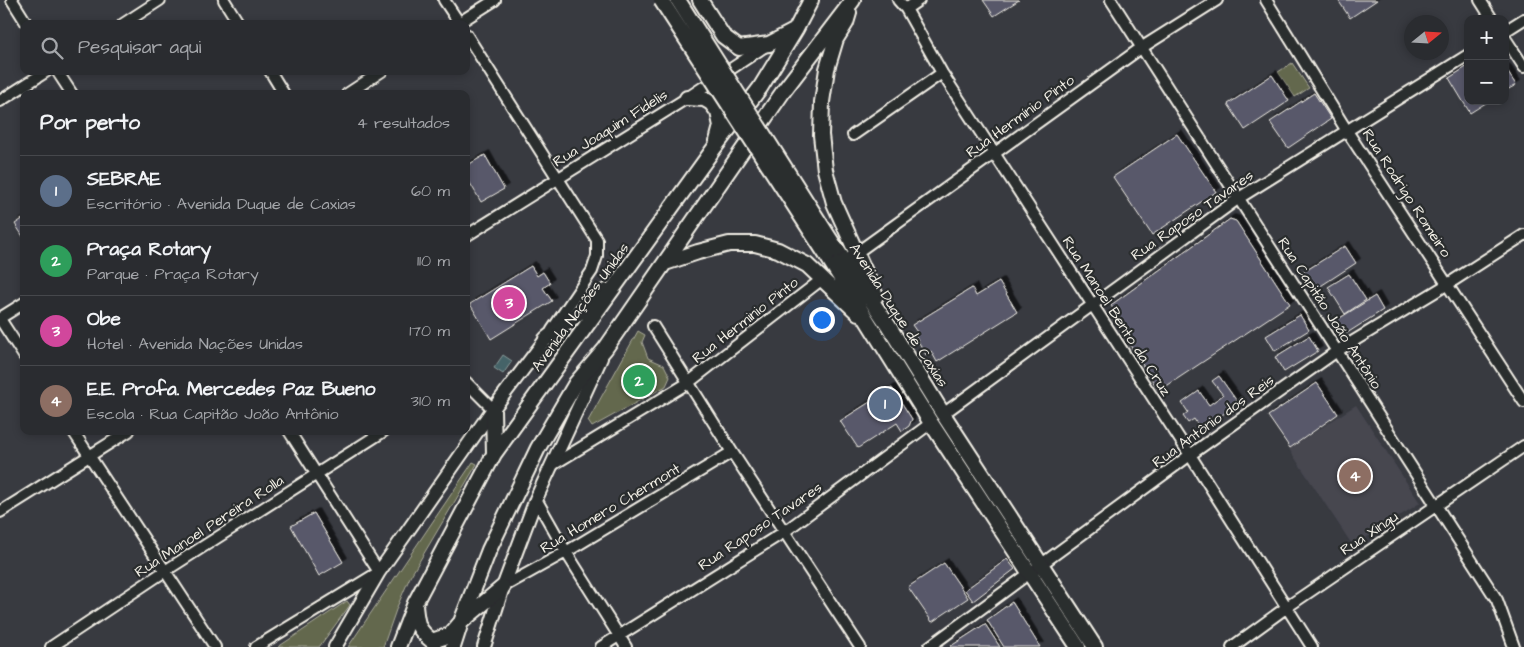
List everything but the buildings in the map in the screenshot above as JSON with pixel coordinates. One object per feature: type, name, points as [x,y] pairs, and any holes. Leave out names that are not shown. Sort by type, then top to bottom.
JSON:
[{"type":"main road","name":"Avenida Duque de Caxias","points":[[661,0],[836,256],[888,325],[944,414],[1035,569],[1078,647]]},
{"type":"main road","name":"Avenida Duque de Caxias","points":[[678,0],[836,256],[871,326],[931,424],[1035,569],[1095,647]]},
{"type":"main road","points":[[700,0],[723,36],[739,48],[769,44],[796,29]]},
{"type":"main road","name":"Avenida Nações Unidas","points":[[398,647],[415,603],[494,454],[715,147],[760,88],[796,29],[811,0]]},
{"type":"main road","points":[[852,1],[846,23],[836,39],[827,69],[822,102],[821,135],[826,170],[834,203],[888,325]]},
{"type":"main road","points":[[453,647],[489,550],[538,448],[576,384],[605,349],[786,89],[852,1]]},
{"type":"main road","points":[[687,98],[704,99],[711,103],[718,112],[721,126],[715,147]]},
{"type":"main road","points":[[665,264],[728,244],[756,244],[778,250],[807,266],[871,326]]},
{"type":"main road","points":[[546,339],[620,280]]},
{"type":"main road","points":[[492,409],[494,454]]},
{"type":"main road","points":[[415,603],[417,626],[422,634],[432,641],[450,635],[461,622],[503,587]]},
{"type":"street","points":[[12,0],[24,20]]},
{"type":"street","points":[[129,20],[160,0]]},
{"type":"street","points":[[224,0],[236,20]]},
{"type":"street","points":[[444,0],[457,20]]},
{"type":"street","points":[[464,20],[495,0]]},
{"type":"street","name":"Rua Manoel Bento da Cruz","points":[[898,0],[906,9],[942,73],[1312,647]]},
{"type":"street","points":[[906,9],[919,0]]},
{"type":"street","name":"Rua Capitão João Antônio","points":[[1111,0],[1497,600],[1514,647]]},
{"type":"street","name":"Rua Hermínio Pinto","points":[[836,256],[857,253],[1141,48],[1217,0]]},
{"type":"street","name":"Rua Rodrigo Romeiro","points":[[1266,0],[1347,130],[1524,402]]},
{"type":"street","points":[[1480,0],[1489,15]]},
{"type":"street","points":[[1509,28],[1524,19]]},
{"type":"street","points":[[470,40],[558,178]]},
{"type":"street","name":"Rua Joaquim Fidelis","points":[[470,233],[687,98],[769,44]]},
{"type":"street","points":[[1509,44],[1524,67]]},
{"type":"street","name":"Rua Raposo Tavares","points":[[944,414],[1239,198],[1464,57]]},
{"type":"street","points":[[853,135],[942,73]]},
{"type":"street","points":[[0,101],[41,75]]},
{"type":"street","points":[[60,75],[69,90]]},
{"type":"street","points":[[272,75],[282,90]]},
{"type":"street","points":[[353,90],[376,75]]},
{"type":"street","name":"Avenida Nações Unidas","points":[[334,647],[379,572],[492,409],[546,339],[592,271],[597,256],[597,240],[558,178]]},
{"type":"street","name":"Rua Antônio dos Reis","points":[[929,647],[1337,351],[1448,284],[1524,235]]},
{"type":"street","name":"Rua Herminio Pinto","points":[[554,464],[688,383],[821,280]]},
{"type":"street","points":[[20,306],[0,319],[20,350]]},
{"type":"street","points":[[653,326],[732,452],[860,647]]},
{"type":"street","points":[[484,647],[503,587],[536,499],[554,464],[605,349]]},
{"type":"street","points":[[470,386],[492,409]]},
{"type":"street","name":"Rua Raposo Tavares","points":[[601,647],[784,532],[931,424]]},
{"type":"street","points":[[76,435],[215,647]]},
{"type":"street","points":[[0,512],[123,435]]},
{"type":"street","points":[[256,647],[379,572],[291,435]]},
{"type":"street","name":"Rua Manoel Pereira Rolla","points":[[52,647],[165,571],[378,435]]},
{"type":"street","name":"Rua Xingu","points":[[1232,647],[1287,607],[1524,446]]},
{"type":"street","name":"Rua Homero Chermont","points":[[503,587],[566,552],[732,452]]},
{"type":"street","points":[[536,499],[566,552],[626,647]]},
{"type":"shaded area","points":[[1356,405],[1420,503],[1353,546],[1289,449]]},
{"type":"green space","points":[[1292,63],[1309,88],[1295,97],[1278,72]]},
{"type":"green space","points":[[638,331],[645,335],[642,342],[648,358],[664,365],[670,377],[666,386],[592,427],[588,421]]},
{"type":"green space","points":[[473,462],[477,464],[410,577],[383,647],[348,647]]},
{"type":"green space","points":[[347,601],[350,605],[319,647],[278,647]]},
{"type":"water","points":[[503,355],[512,361],[503,374],[494,368]]},
{"type":"place","name":"Obe","points":[[509,303]]},
{"type":"place","name":"Praça Rotary","points":[[639,381]]},
{"type":"place","name":"SEBRAE","points":[[885,404]]},
{"type":"place","name":"E.E. Profa. Mercedes Paz Bueno","points":[[1355,476]]}]
